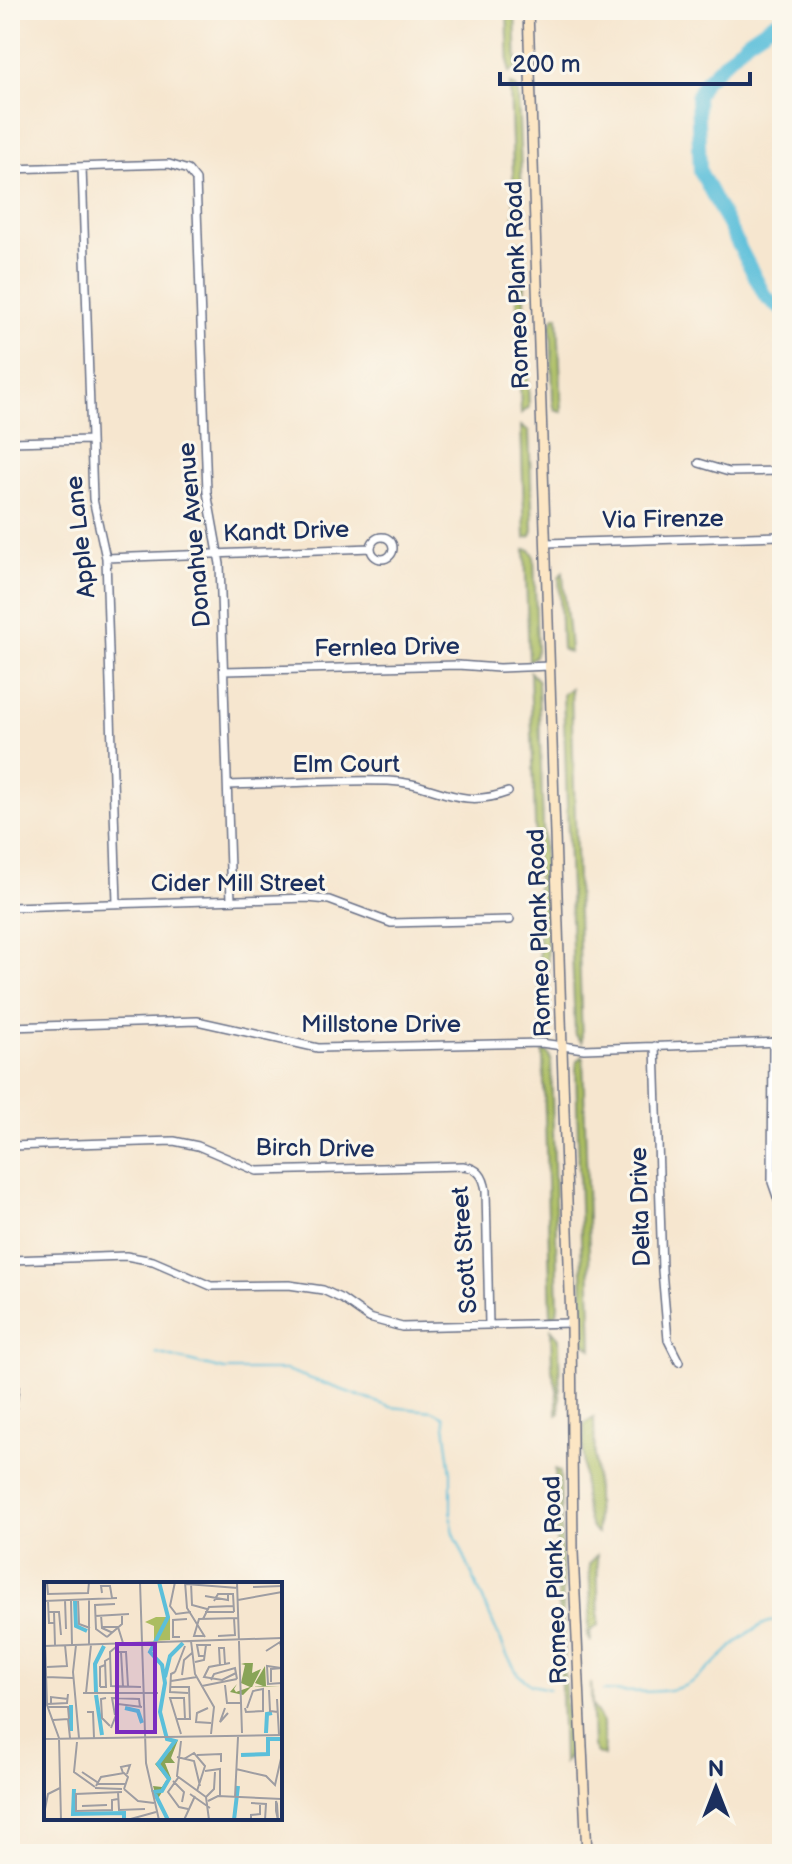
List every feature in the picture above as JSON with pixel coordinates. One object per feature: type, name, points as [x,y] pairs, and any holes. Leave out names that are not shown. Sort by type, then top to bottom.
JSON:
[{"type":"main road","name":"Romeo Plank Road","points":[[528,10],[563,1045],[571,1323],[573,1565],[587,1854]]},
{"type":"street","name":"Donahue Avenue","points":[[82,167],[169,164],[188,170],[197,186],[207,492],[219,554],[231,900]]},
{"type":"street","points":[[10,169],[82,167]]},
{"type":"street","name":"Apple Lane","points":[[82,167],[94,509],[106,558],[117,903]]},
{"type":"street","points":[[10,442],[91,440]]},
{"type":"street","points":[[699,463],[729,472],[782,471]]},
{"type":"street","name":"Via Firenze","points":[[546,543],[782,536]]},
{"type":"street","name":"Kandt Drive","points":[[106,558],[371,548]]},
{"type":"street","name":"Fernlea Drive","points":[[224,671],[458,665],[499,668],[550,666]]},
{"type":"street","name":"Elm Court","points":[[228,785],[390,780],[466,799],[488,798],[508,792]]},
{"type":"street","name":"Cider Mill Street","points":[[10,907],[319,898],[391,923],[510,920]]},
{"type":"street","name":"Millstone Drive","points":[[10,1027],[197,1021],[318,1048],[541,1043],[584,1049],[778,1042]]},
{"type":"street","points":[[778,1042],[772,1182],[782,1211]]},
{"type":"street","name":"Delta Drive","points":[[655,1046],[662,1278],[668,1340],[679,1362]]},
{"type":"street","name":"Birch Drive","points":[[10,1146],[174,1141],[198,1146],[257,1171],[463,1166],[479,1173]]},
{"type":"street","name":"Scott Street","points":[[479,1173],[486,1191],[489,1325]]},
{"type":"street","points":[[10,1237],[15,1386],[10,1425]]},
{"type":"street","points":[[11,1260],[141,1258],[211,1286],[289,1285],[323,1290],[369,1318],[414,1328],[571,1323]]},
{"type":"green space","points":[[507,10],[515,10],[517,67],[509,73]]},
{"type":"green space","points":[[510,84],[518,92],[523,222],[521,228],[515,231]]},
{"type":"green space","points":[[515,242],[521,243],[523,249],[529,407],[521,414]]},
{"type":"green space","points":[[558,316],[562,412],[555,409],[553,403],[551,324]]},
{"type":"green space","points":[[521,426],[529,432],[533,530],[531,536],[525,538]]},
{"type":"green space","points":[[525,549],[534,555],[537,649],[529,661]]},
{"type":"green space","points":[[563,572],[570,653],[562,649],[559,577]]},
{"type":"green space","points":[[530,672],[538,681],[550,1026],[542,1035]]},
{"type":"green space","points":[[571,688],[582,1042],[575,1034],[563,694]]},
{"type":"green space","points":[[543,1050],[551,1060],[558,1306],[557,1313],[551,1317]]},
{"type":"green space","points":[[583,1056],[592,1349],[584,1342],[576,1069],[577,1061]]},
{"type":"green space","points":[[551,1329],[559,1338],[560,1413],[557,1415],[557,1389],[552,1369]]},
{"type":"green space","points":[[594,1418],[597,1534],[587,1515],[583,1483],[584,1424]]},
{"type":"green space","points":[[555,1470],[560,1472],[564,1670],[569,1750],[568,1758],[563,1763]]},
{"type":"green space","points":[[597,1555],[599,1625],[590,1631],[591,1642],[587,1636],[591,1604],[589,1564]]},
{"type":"green space","points":[[591,1683],[592,1705],[603,1723],[604,1756],[593,1747]]},
{"type":"waterway","points":[[782,24],[775,22],[748,40],[704,82],[697,96],[700,171],[765,296],[782,310]]},
{"type":"waterway","points":[[156,1353],[224,1370],[286,1370],[390,1407],[433,1411],[444,1417],[454,1533],[518,1674],[531,1685],[549,1689]]},
{"type":"waterway","points":[[603,1691],[655,1692],[684,1686],[708,1670],[756,1628],[782,1620]]}]
